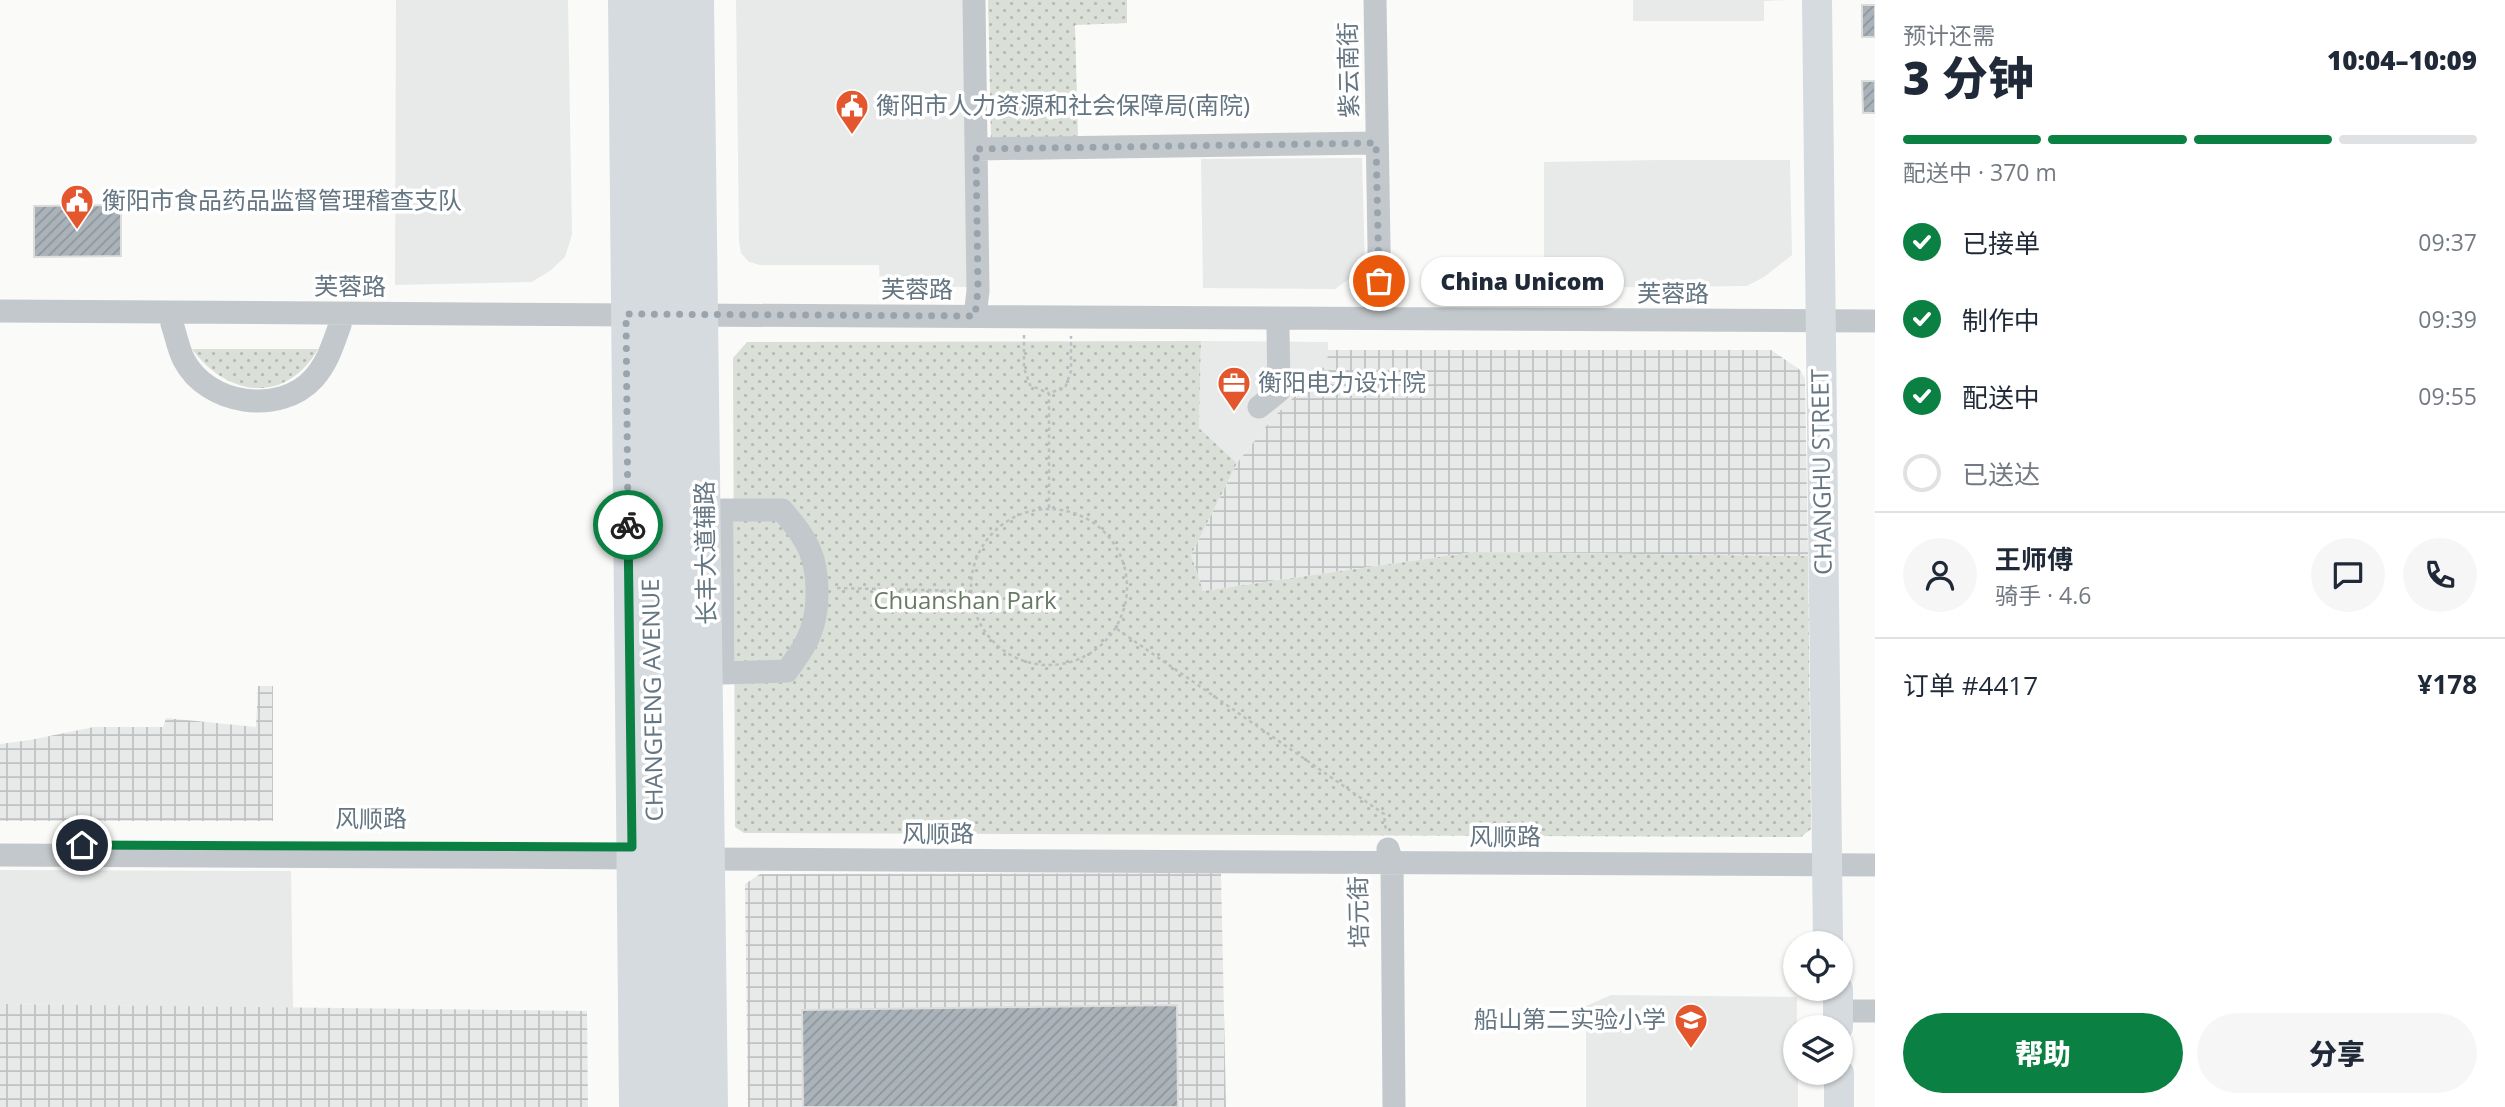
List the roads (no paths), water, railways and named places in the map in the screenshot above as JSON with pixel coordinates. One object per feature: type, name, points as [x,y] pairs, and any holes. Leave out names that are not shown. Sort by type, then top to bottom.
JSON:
[{"type":"main road","name":"长丰大道辅路","points":[[623,0],[663,320],[670,853],[634,1107]]},
{"type":"main road","name":"CHANGFENG AVENUE","points":[[644,0],[663,320]]},
{"type":"main road","name":"CHANGFENG AVENUE","points":[[672,0],[663,320],[670,853],[685,1107]]},
{"type":"main road","name":"长丰大道辅路","points":[[663,320],[699,0]]},
{"type":"main road","name":"CHANGHU STREET","points":[[1817,0],[1826,327]]},
{"type":"main road","name":"CHANGHU STREET","points":[[1827,0],[1826,327],[1832,858],[1829,931]]},
{"type":"main road","name":"长丰大道辅路","points":[[670,853],[713,1107]]},
{"type":"main road","name":"CHANGFENG AVENUE","points":[[658,1107],[670,853]]},
{"type":"main road","name":"CHANGHU STREET","points":[[1832,858],[1837,931]]},
{"type":"main road","points":[[1829,1085],[1830,1107]]},
{"type":"main road","points":[[1839,1085],[1839,1107]]},
{"type":"street","points":[[974,0],[979,316]]},
{"type":"street","name":"紫云南街","points":[[1375,0],[1380,308]]},
{"type":"street","points":[[976,149],[1376,143]]},
{"type":"street","name":"芙蓉路","points":[[0,311],[1278,330],[1826,327],[1875,321]]},
{"type":"street","name":"芙蓉路","points":[[0,323],[340,325],[979,316],[1826,327],[1875,332]]},
{"type":"street","points":[[172,324],[184,360],[199,379],[220,393],[246,401],[267,401],[292,394],[313,380],[328,360],[340,325]]},
{"type":"street","points":[[1259,407],[1279,391],[1278,330]]},
{"type":"street","points":[[722,510],[782,510],[811,552],[816,587],[813,626],[803,649],[787,671],[723,673],[722,510]]},
{"type":"street","name":"风顺路","points":[[0,844],[670,853],[1388,858],[1832,858],[1875,851]]},
{"type":"street","name":"风顺路","points":[[0,855],[670,853]]},
{"type":"street","name":"培元街","points":[[1388,858],[1388,1107]]},
{"type":"street","name":"培元街","points":[[1388,858],[1394,1107]]},
{"type":"street","name":"风顺路","points":[[1832,858],[1875,865]]},
{"type":"street","points":[[1834,1009],[1875,1011]]},
{"type":"place","name":"衡阳市人力资源和社会保障局(南院)","points":[[852,136]]},
{"type":"place","name":"衡阳市食品药品监督管理稽查支队","points":[[77,231]]},
{"type":"place","name":"China Unicom","points":[[1379,281]]},
{"type":"place","name":"衡阳电力设计院","points":[[1234,413]]},
{"type":"place","name":"船山第二实验小学","points":[[1691,1050]]},
{"type":"park label","name":"Chuanshan Park","points":[[965,601]]}]
